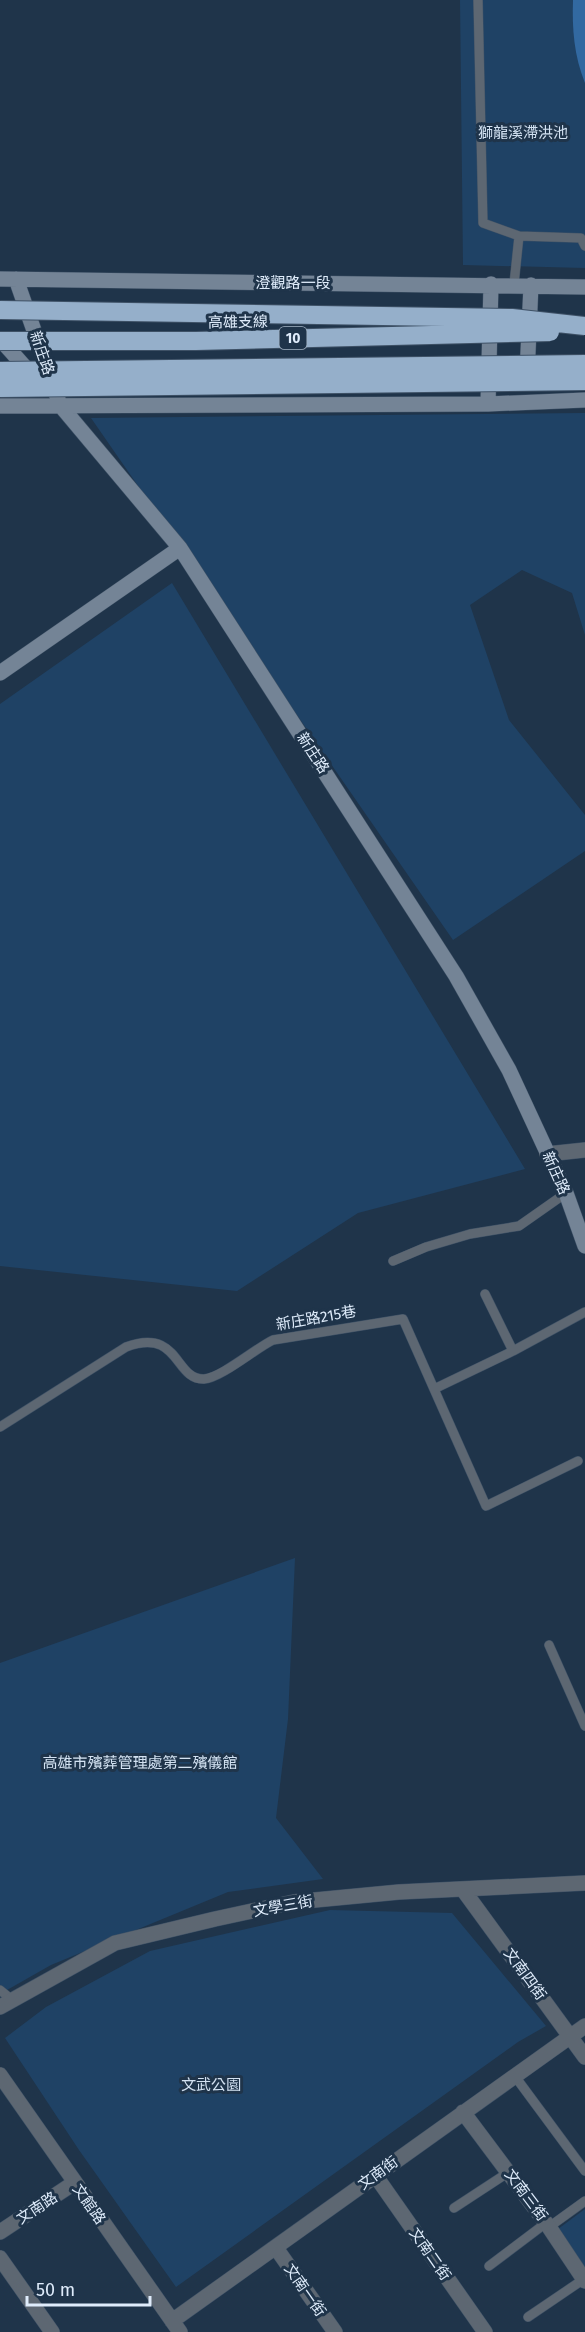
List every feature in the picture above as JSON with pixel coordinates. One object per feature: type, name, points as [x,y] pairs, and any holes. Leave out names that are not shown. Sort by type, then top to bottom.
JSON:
[{"type":"highway","points":[[0,310],[512,318],[585,326]]},
{"type":"highway","name":"高雄支線","points":[[0,340],[196,341],[585,331]]},
{"type":"highway","name":"10","points":[[0,372],[585,364]]},
{"type":"highway","points":[[0,388],[585,381]]},
{"type":"street","name":"澄觀路一段","points":[[0,279],[514,284],[585,287]]},
{"type":"street","name":"新庄路","points":[[16,279],[60,405],[180,548],[456,976],[509,1070],[566,1193],[585,1246]]},
{"type":"street","points":[[488,404],[491,284]]},
{"type":"street","points":[[526,402],[531,285]]},
{"type":"street","points":[[0,340],[60,405]]},
{"type":"street","points":[[0,406],[488,404],[585,400]]},
{"type":"street","points":[[0,673],[180,548]]},
{"type":"street","points":[[548,1154],[585,1150]]},
{"type":"street","name":"文學三街","points":[[4,1999],[115,1943],[294,1902],[399,1892],[464,1891],[585,1883]]},
{"type":"street","name":"文南四街","points":[[464,1891],[585,2057]]},
{"type":"street","name":"文南街","points":[[176,2326],[375,2175],[585,2026]]},
{"type":"street","name":"文館路","points":[[0,2075],[176,2326]]},
{"type":"street","name":"文南三街","points":[[463,2112],[548,2225],[584,2280]]},
{"type":"street","name":"文南二街","points":[[375,2175],[485,2332]]},
{"type":"street","name":"文南路","points":[[0,2232],[74,2183]]},
{"type":"street","name":"文南一街","points":[[276,2248],[335,2332]]},
{"type":"street","points":[[0,2258],[52,2332]]},
{"type":"lane","points":[[478,0],[483,223],[519,236],[581,238],[585,246]]},
{"type":"lane","points":[[514,284],[519,236]]},
{"type":"lane","points":[[393,1261],[426,1246],[470,1234],[519,1226],[566,1193]]},
{"type":"lane","points":[[484,1294],[513,1351]]},
{"type":"lane","points":[[578,1461],[486,1506],[434,1389],[513,1351],[585,1312]]},
{"type":"lane","name":"新庄路215巷","points":[[0,1427],[126,1347],[143,1340],[168,1348],[194,1377],[205,1379],[219,1374],[255,1349],[273,1340],[403,1319],[434,1389]]},
{"type":"lane","points":[[549,1645],[585,1726]]},
{"type":"lane","points":[[514,2075],[585,2171]]},
{"type":"lane","points":[[454,2208],[508,2172]]},
{"type":"lane","points":[[489,2266],[585,2201]]},
{"type":"lane","points":[[528,2317],[584,2280]]},
{"type":"green space","name":"獅龍溪滯洪池","points":[[460,0],[585,0],[585,268],[463,265]]},
{"type":"green space","points":[[585,413],[585,635],[572,593],[522,570],[470,605],[509,720],[585,815],[585,851],[453,940],[91,418]]},
{"type":"green space","points":[[172,583],[525,1169],[358,1213],[237,1291],[0,1266],[0,704]]},
{"type":"green space","name":"高雄市殯葬管理處第二殯儀館","points":[[295,1558],[288,1719],[276,1818],[323,1879],[228,1892],[51,1965],[0,1994],[0,1663]]},
{"type":"green space","name":"文武公園","points":[[330,1910],[452,1913],[546,2026],[518,2042],[176,2287],[79,2150],[5,2038],[46,2007],[150,1951]]},
{"type":"green space","points":[[585,2209],[585,2268],[558,2229]]},
{"type":"shaded area","points":[[573,0],[585,0],[585,83],[574,42]]}]
